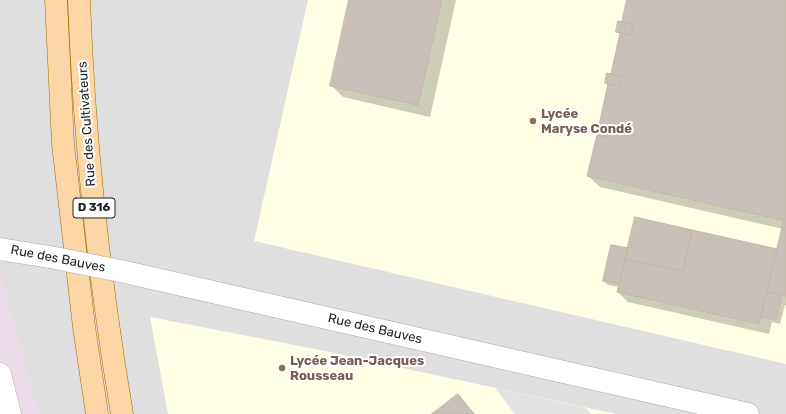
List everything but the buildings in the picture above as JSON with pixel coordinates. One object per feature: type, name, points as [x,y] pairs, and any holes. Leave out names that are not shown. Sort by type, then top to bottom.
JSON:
[{"type":"main road","name":"Rue des Cultivateurs","points":[[56,0],[64,152],[84,327],[97,414]]},
{"type":"main road","name":"Rue des Cultivateurs","points":[[79,0],[88,147],[110,335],[122,414]]},
{"type":"street","name":"Rue des Bauves","points":[[0,249],[125,272],[748,414]]},
{"type":"street","points":[[0,374],[10,414]]},
{"type":"shaded area","points":[[0,0],[786,0],[786,414],[0,414]]},
{"type":"shaded area","name":"Lycée Maryse Condé","points":[[308,0],[786,0],[786,364],[254,241]]},
{"type":"shaded area","points":[[0,271],[39,414],[0,414]]},
{"type":"shaded area","name":"Lycée Jean-Jacques Rousseau","points":[[150,317],[315,349],[616,414],[168,414]]},
{"type":"shaded area","points":[[495,388],[586,408],[591,414],[515,414]]},
{"type":"place","name":"Lycée Maryse Condé","points":[[533,121]]},
{"type":"place","name":"Lycée Jean-Jacques Rousseau","points":[[282,368]]}]
